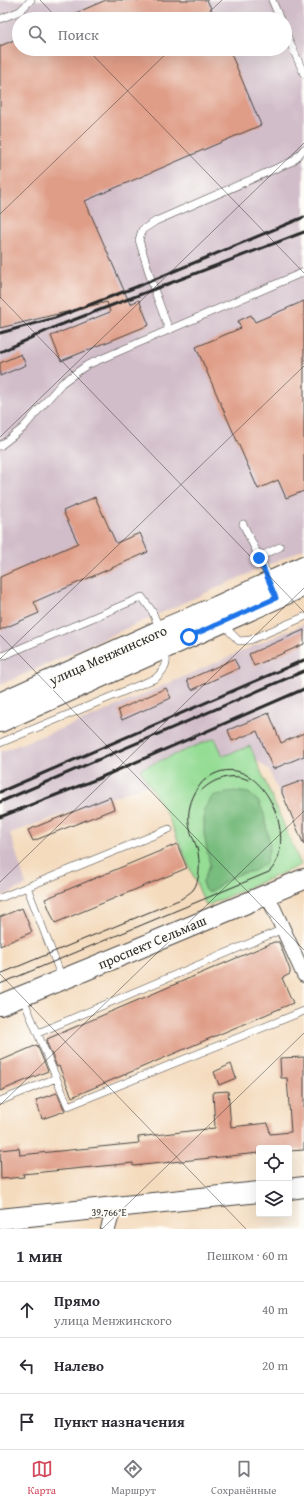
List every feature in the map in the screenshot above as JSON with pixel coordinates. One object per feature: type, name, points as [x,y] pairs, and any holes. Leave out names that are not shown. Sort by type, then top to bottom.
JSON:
[{"type":"main road","name":"улица Менжинского","points":[[0,704],[162,639],[224,622],[304,568]]},
{"type":"main road","name":"улица Менжинского","points":[[0,721],[162,639],[218,607],[272,590],[304,585]]},
{"type":"main road","name":"проспект Сельмаш","points":[[0,1005],[304,879]]},
{"type":"main road","points":[[292,1189],[304,1187]]},
{"type":"main road","points":[[0,1219],[256,1192]]},
{"type":"street","points":[[267,894],[304,975]]},
{"type":"street","points":[[108,1229],[114,1207]]},
{"type":"lane","points":[[18,12],[31,0]]},
{"type":"lane","points":[[272,0],[277,12]]},
{"type":"lane","points":[[0,19],[12,14]]},
{"type":"lane","points":[[292,47],[304,74]]},
{"type":"lane","points":[[169,330],[154,289],[139,240],[142,230],[156,221],[293,161],[304,148]]},
{"type":"lane","points":[[0,446],[23,428],[62,383],[87,365],[304,272]]},
{"type":"lane","points":[[242,524],[266,571],[272,590]]},
{"type":"lane","points":[[259,558],[280,547]]},
{"type":"lane","points":[[0,657],[142,597],[152,611],[162,639],[167,660],[165,669],[156,678],[0,743]]},
{"type":"lane","points":[[224,622],[230,632],[239,641],[250,640],[304,617]]},
{"type":"lane","points":[[0,898],[169,829]]},
{"type":"lane","points":[[27,887],[62,979]]},
{"type":"lane","points":[[38,1033],[283,929]]},
{"type":"lane","points":[[22,996],[68,1106],[304,1011]]},
{"type":"lane","points":[[0,1101],[56,1078]]},
{"type":"shaded area","points":[[0,0],[304,0],[304,549],[0,685]]},
{"type":"shaded area","points":[[304,624],[304,789],[282,800],[269,770],[244,751],[10,833],[26,885],[0,897],[0,752],[94,716]]},
{"type":"green space","points":[[215,738],[223,756],[250,746],[301,865],[206,906],[169,819],[140,769]]},
{"type":"green space","points":[[234,791],[249,793],[259,802],[264,814],[270,846],[266,863],[254,871],[239,874],[227,880],[209,893],[204,889],[203,881],[210,865],[204,834],[204,809],[213,796]]},
{"type":"building","points":[[106,0],[207,0],[213,12],[78,12]]},
{"type":"building","points":[[12,41],[12,56],[232,56],[261,125],[85,201],[130,304],[139,300],[149,325],[61,361],[51,336],[110,312],[107,302],[0,328],[0,46]]},
{"type":"building","points":[[304,301],[304,491],[286,498],[278,480],[258,489],[196,347],[241,328],[238,321],[251,315],[255,322]]},
{"type":"building","points":[[21,354],[26,365],[0,376],[0,363]]},
{"type":"building","points":[[95,497],[116,543],[140,533],[148,552],[34,602],[39,613],[0,630],[0,577],[78,543],[63,511]]},
{"type":"building","points":[[304,630],[304,644],[254,666],[249,654]]},
{"type":"building","points":[[234,659],[239,668],[192,690],[187,680]]},
{"type":"building","points":[[166,688],[171,698],[122,720],[118,710]]},
{"type":"building","points":[[269,713],[281,743],[304,733],[304,756],[273,769],[257,731],[232,741],[228,730]]},
{"type":"building","points":[[304,780],[304,845],[282,793],[282,788]]},
{"type":"building","points":[[110,797],[114,809],[33,841],[28,830]]},
{"type":"building","points":[[177,844],[187,868],[55,923],[45,899]]},
{"type":"building","points":[[22,908],[32,932],[0,946],[0,917]]},
{"type":"building","points":[[274,942],[279,942],[290,970],[290,974],[282,978],[293,1003],[72,1097],[59,1066],[57,1067],[46,1041],[48,1041],[47,1039]]},
{"type":"building","points":[[37,1045],[48,1071],[0,1091],[0,1061]]},
{"type":"building","points":[[304,1057],[304,1150],[292,1151],[292,1145],[256,1145],[256,1153],[133,1166],[133,1163],[23,1174],[24,1177],[1,1179],[0,1150],[19,1148],[20,1155],[139,1143],[138,1137],[215,1128],[213,1092],[228,1091],[231,1127],[268,1123],[270,1134],[291,1132],[287,1078],[281,1078],[280,1058]]},
{"type":"building","points":[[231,1064],[236,1078],[219,1085],[214,1072]]},
{"type":"building","points":[[57,1093],[65,1111],[42,1119],[36,1100]]},
{"type":"tram line","points":[[0,974],[181,899],[193,890],[196,886],[199,875],[199,858],[189,824],[189,810],[195,793],[201,783],[206,779],[225,771],[242,773],[257,783],[269,799],[277,818],[281,838],[278,857],[269,872],[0,984]]},
{"type":"tram line","points":[[202,790],[217,780],[224,778],[236,777],[248,780]]},
{"type":"railway","points":[[0,333],[55,318],[136,287],[304,217]]},
{"type":"railway","points":[[0,352],[55,327],[304,232]]},
{"type":"railway","points":[[0,792],[304,660]]},
{"type":"railway","points":[[0,802],[304,671]]},
{"type":"railway","points":[[0,817],[97,779],[304,689]]},
{"type":"route","points":[[189,637],[276,598],[269,583],[266,571],[259,558]]}]
